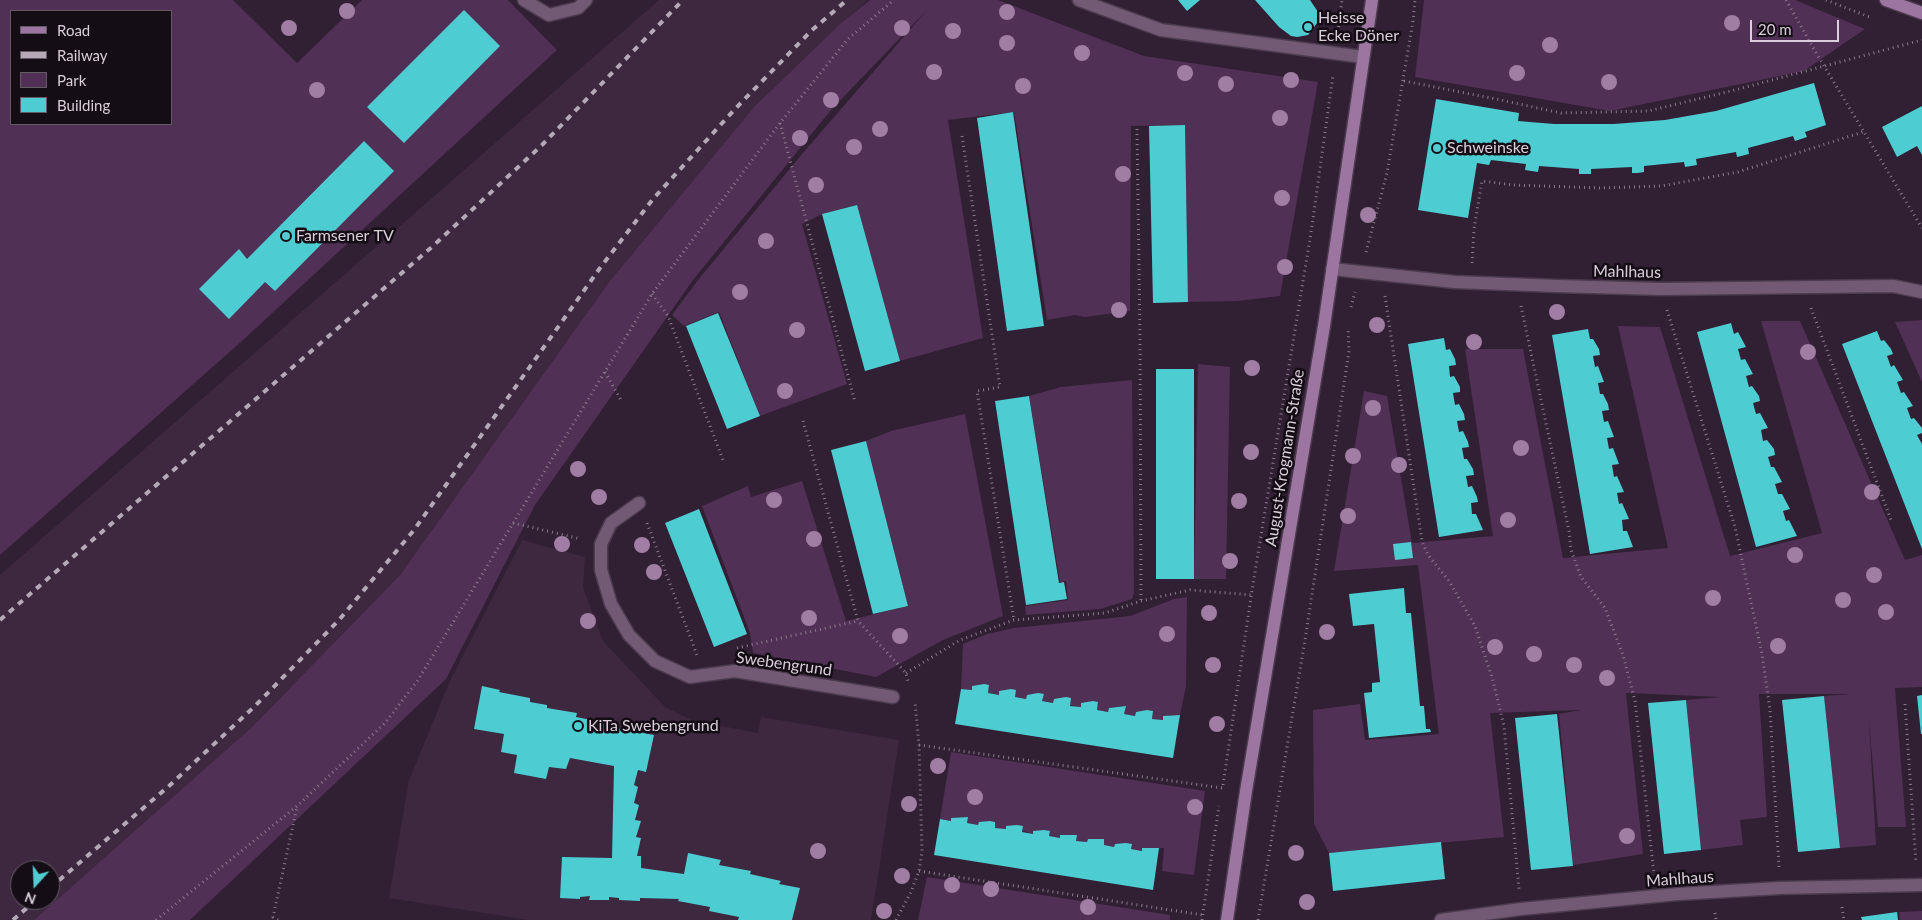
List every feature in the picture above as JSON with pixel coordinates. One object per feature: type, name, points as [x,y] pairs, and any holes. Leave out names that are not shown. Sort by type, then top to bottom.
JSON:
[{"type":"main road","name":"August-Krogmann-Straße","points":[[1227,920],[1332,268],[1372,0]]},
{"type":"main road","points":[[1886,0],[1922,13]]},
{"type":"street","points":[[524,0],[549,15],[578,8],[586,0]]},
{"type":"street","points":[[1079,0],[1161,30],[1363,57]]},
{"type":"street","name":"Mahlhaus","points":[[1332,268],[1381,275],[1476,283],[1660,289],[1893,286],[1922,292]]},
{"type":"street","points":[[601,544],[612,524],[639,503]]},
{"type":"street","name":"Swebengrund","points":[[601,544],[601,570],[611,604],[629,635],[655,661],[690,677],[735,671],[893,697]]},
{"type":"street","name":"Mahlhaus","points":[[1441,920],[1521,909],[1657,896],[1780,888],[1920,885]]},
{"type":"path","points":[[156,920],[297,806],[385,723],[413,687],[652,294],[780,123],[848,39],[894,0]]},
{"type":"path","points":[[1202,920],[1252,595],[1311,234],[1342,0]]},
{"type":"path","points":[[1350,310],[1387,173],[1404,82],[1415,0]]},
{"type":"path","points":[[1786,0],[1824,67],[1922,228]]},
{"type":"path","points":[[1404,82],[1561,113],[1648,111],[1824,67],[1922,40]]},
{"type":"path","points":[[780,123],[856,402]]},
{"type":"path","points":[[1137,129],[1141,600]]},
{"type":"path","points":[[1476,283],[1474,229],[1482,181],[1513,185],[1591,188],[1661,186],[1738,172],[1863,132]]},
{"type":"path","points":[[962,136],[1000,387],[977,391],[1014,620]]},
{"type":"path","points":[[1381,275],[1422,541],[1428,555],[1449,581],[1475,626],[1492,677],[1504,726],[1521,909]]},
{"type":"path","points":[[1515,284],[1523,313],[1572,550],[1582,577],[1605,608],[1623,655],[1635,701],[1657,896]]},
{"type":"path","points":[[1804,287],[1891,520]]},
{"type":"path","points":[[1660,289],[1735,527],[1762,654],[1770,710],[1780,888]]},
{"type":"path","points":[[652,294],[668,316],[723,460]]},
{"type":"path","points":[[1258,920],[1306,634],[1346,368],[1348,351],[1347,320]]},
{"type":"path","points":[[605,372],[622,402]]},
{"type":"path","points":[[803,421],[858,621],[906,673],[909,682]]},
{"type":"path","points":[[639,503],[698,657]]},
{"type":"path","points":[[513,522],[601,544]]},
{"type":"path","points":[[906,673],[960,640],[1014,620],[1105,614],[1141,600],[1190,590],[1252,595]]},
{"type":"path","points":[[736,648],[858,621]]},
{"type":"path","points":[[893,697],[915,701],[919,745],[922,852],[919,871],[911,892],[896,920]]},
{"type":"path","points":[[1905,704],[1920,885]]},
{"type":"path","points":[[919,745],[1222,788]]},
{"type":"path","points":[[278,920],[271,919],[297,806]]},
{"type":"path","points":[[919,871],[1203,914]]},
{"type":"shaded area","points":[[659,0],[868,0],[841,23],[755,106],[609,282],[400,575],[252,727],[60,897],[60,860],[10,860],[10,910],[45,910],[34,920],[0,920],[0,575]]},
{"type":"shaded area","name":"KiTa Swebengrund","points":[[522,540],[585,557],[583,587],[603,641],[665,707],[691,720],[758,733],[761,717],[899,740],[871,920],[528,920],[389,898],[409,780],[450,681]]},
{"type":"green space","points":[[0,0],[233,0],[297,63],[362,0],[508,0],[557,50],[242,341],[0,555]]},
{"type":"green space","points":[[870,0],[998,0],[1144,56],[1318,82],[1280,296],[1237,301],[1188,302],[1185,125],[1131,126],[1130,311],[1085,317],[1075,315],[1047,320],[1014,112],[948,120],[983,338],[900,361],[856,205],[822,214],[802,224],[847,384],[760,416],[719,312],[684,326],[672,315],[698,280],[802,154],[927,10],[831,110],[693,280],[535,505],[446,679],[190,920],[34,920],[45,910],[60,910],[60,897],[252,727],[400,575],[609,282],[755,106],[841,23]]},
{"type":"green space","points":[[1424,0],[1795,0],[1865,29],[1804,71],[1610,111],[1415,77]]},
{"type":"green space","points":[[1922,320],[1922,382],[1895,322]]},
{"type":"green space","points":[[1761,321],[1800,321],[1905,560],[1922,555],[1922,687],[1895,688],[1906,827],[1878,827],[1869,720],[1876,845],[1840,848],[1824,696],[1850,694],[1759,694],[1767,817],[1740,820],[1743,845],[1701,850],[1686,700],[1721,697],[1626,693],[1643,854],[1573,865],[1559,714],[1581,710],[1490,713],[1504,837],[1329,853],[1314,824],[1313,710],[1360,704],[1365,740],[1439,734],[1418,565],[1334,571],[1364,391],[1387,396],[1412,543],[1493,536],[1465,349],[1523,349],[1563,558],[1668,548],[1618,326],[1660,327],[1730,556],[1822,533]]},
{"type":"green space","points":[[1198,364],[1230,367],[1226,579],[1194,579]]},
{"type":"green space","points":[[1132,380],[1134,593],[1132,599],[1100,609],[1026,615],[1025,606],[1068,600],[1066,581],[1060,582],[1029,396],[1061,387]]},
{"type":"green space","points":[[965,414],[1003,616],[943,640],[876,677],[753,653],[750,633],[702,506],[748,486],[751,497],[802,481],[846,621],[908,606],[866,441],[891,431]]},
{"type":"green space","points":[[1187,597],[1186,686],[1180,715],[1163,716],[1163,720],[1152,719],[1153,711],[1136,712],[1135,716],[1124,714],[1125,706],[1109,708],[1108,712],[1097,710],[1098,702],[1081,703],[1081,707],[1042,701],[1044,694],[1027,695],[1026,699],[1015,697],[1016,690],[999,691],[999,695],[988,693],[989,685],[972,686],[972,690],[961,689],[963,644],[987,634],[1014,628],[1130,616],[1174,599]]},
{"type":"green space","points":[[951,752],[1205,791],[1194,875],[1162,871],[1164,848],[1143,848],[1142,851],[1131,849],[1132,844],[1115,844],[1114,847],[1104,845],[1104,839],[1088,839],[1087,842],[1076,841],[1077,835],[1061,835],[1060,838],[1049,836],[1050,831],[1033,831],[1033,834],[1006,826],[1006,829],[995,828],[995,822],[990,821],[978,825],[967,823],[968,817],[952,818],[951,821],[940,819]]},
{"type":"green space","points":[[927,877],[1170,915],[1170,920],[918,920]]},
{"type":"green space","points":[[1922,911],[1922,920],[1900,920],[1899,912]]},
{"type":"building","points":[[1178,0],[1200,0],[1187,11]]},
{"type":"building","points":[[1255,0],[1310,0],[1318,12],[1317,23],[1308,35],[1291,36],[1279,27]]},
{"type":"building","points":[[464,10],[500,46],[404,143],[367,107]]},
{"type":"building","points":[[1814,83],[1826,125],[1805,132],[1807,137],[1795,141],[1793,136],[1748,148],[1749,154],[1737,157],[1736,152],[1696,159],[1697,165],[1685,167],[1684,162],[1644,166],[1644,172],[1638,173],[1632,173],[1632,167],[1591,169],[1591,174],[1579,174],[1579,169],[1539,166],[1538,172],[1525,170],[1526,164],[1491,160],[1489,165],[1477,163],[1468,218],[1418,210],[1436,99],[1519,113],[1518,121],[1554,124],[1614,124],[1665,120],[1716,111]]},
{"type":"building","points":[[1922,106],[1922,155],[1917,146],[1897,157],[1882,127]]},
{"type":"building","points":[[1013,112],[1044,326],[1007,331],[977,118]]},
{"type":"building","points":[[1185,125],[1188,302],[1153,303],[1149,126]]},
{"type":"building","points":[[364,141],[394,171],[275,291],[265,282],[229,319],[199,289],[239,249],[247,259]]},
{"type":"building","points":[[857,205],[900,361],[865,371],[822,214]]},
{"type":"building","points":[[718,313],[760,416],[727,429],[686,326]]},
{"type":"building","points":[[1731,323],[1734,334],[1738,332],[1746,347],[1738,349],[1741,360],[1745,359],[1753,374],[1746,376],[1749,387],[1752,386],[1759,396],[1760,401],[1753,403],[1756,414],[1760,413],[1768,428],[1761,430],[1763,441],[1767,440],[1774,449],[1775,455],[1768,457],[1771,467],[1774,467],[1782,482],[1775,484],[1778,494],[1782,494],[1790,509],[1783,511],[1786,521],[1789,520],[1797,536],[1756,547],[1697,332]]},
{"type":"building","points":[[1588,329],[1590,339],[1593,339],[1599,349],[1600,355],[1593,356],[1595,367],[1598,366],[1604,382],[1598,383],[1600,394],[1603,394],[1609,410],[1602,411],[1604,422],[1608,421],[1614,437],[1607,438],[1609,449],[1613,448],[1619,464],[1612,465],[1614,477],[1617,476],[1624,492],[1617,493],[1619,504],[1622,503],[1629,519],[1622,520],[1623,531],[1627,531],[1633,547],[1590,554],[1552,335]]},
{"type":"building","points":[[1877,331],[1881,341],[1884,340],[1893,354],[1887,356],[1891,367],[1894,365],[1903,380],[1897,382],[1901,393],[1904,392],[1913,406],[1907,408],[1911,419],[1914,418],[1922,428],[1922,433],[1917,435],[1922,444],[1922,549],[1842,344]]},
{"type":"building","points":[[1444,338],[1446,350],[1450,349],[1456,365],[1449,366],[1450,377],[1454,376],[1460,387],[1460,392],[1453,393],[1455,405],[1459,404],[1465,420],[1457,421],[1459,432],[1463,431],[1469,447],[1462,448],[1464,459],[1467,459],[1474,475],[1466,476],[1468,487],[1472,486],[1478,502],[1471,503],[1472,514],[1476,514],[1483,530],[1439,537],[1408,344]]},
{"type":"building","points":[[1156,369],[1194,369],[1194,579],[1156,579]]},
{"type":"building","points":[[1029,396],[1059,583],[1064,582],[1067,599],[1026,605],[995,401]]},
{"type":"building","points":[[866,441],[908,606],[873,614],[831,450]]},
{"type":"building","points":[[699,509],[747,634],[714,647],[665,523]]},
{"type":"building","points":[[1411,542],[1413,558],[1395,560],[1393,544]]},
{"type":"building","points":[[1404,588],[1406,613],[1411,613],[1420,706],[1424,706],[1426,729],[1430,729],[1431,732],[1369,738],[1364,693],[1372,692],[1372,683],[1380,682],[1374,624],[1353,626],[1349,594]]},
{"type":"building","points":[[989,685],[988,693],[999,695],[999,691],[1011,689],[1016,690],[1015,697],[1026,699],[1027,695],[1038,693],[1044,694],[1042,701],[1053,703],[1054,699],[1071,698],[1070,706],[1081,707],[1081,703],[1098,702],[1097,710],[1108,712],[1109,708],[1126,706],[1124,714],[1135,716],[1136,712],[1153,711],[1152,719],[1163,720],[1163,716],[1180,715],[1173,758],[955,724],[961,689],[972,690],[972,686]]},
{"type":"building","points":[[482,686],[500,690],[499,692],[530,698],[530,702],[547,705],[547,708],[577,713],[576,717],[607,723],[606,726],[654,735],[646,772],[638,770],[634,785],[638,787],[634,803],[639,805],[635,820],[641,821],[636,837],[641,838],[637,856],[641,856],[641,868],[684,874],[688,853],[721,860],[719,865],[751,871],[750,874],[781,881],[779,884],[800,888],[792,920],[738,920],[739,917],[709,911],[710,907],[678,901],[679,899],[640,898],[640,901],[619,900],[619,898],[609,897],[609,900],[589,900],[590,896],[580,897],[580,899],[560,898],[562,857],[612,858],[614,766],[570,758],[566,769],[549,767],[546,779],[514,773],[517,755],[501,752],[504,734],[474,729]]},
{"type":"building","points":[[1922,695],[1922,734],[1921,734],[1917,696]]},
{"type":"building","points":[[1824,696],[1840,848],[1798,852],[1782,700]]},
{"type":"building","points":[[1686,700],[1701,850],[1664,854],[1648,703]]},
{"type":"building","points":[[1557,714],[1573,866],[1531,870],[1515,718]]},
{"type":"building","points":[[968,817],[967,823],[978,825],[979,822],[990,821],[995,822],[995,828],[1006,829],[1006,826],[1017,825],[1023,826],[1022,832],[1033,834],[1033,831],[1044,830],[1050,831],[1049,836],[1060,838],[1060,835],[1077,835],[1076,841],[1087,842],[1088,839],[1104,839],[1104,845],[1114,847],[1115,844],[1126,843],[1132,844],[1131,849],[1142,851],[1142,848],[1159,848],[1153,890],[934,855],[940,819],[951,821],[951,818]]},
{"type":"building","points":[[1441,842],[1445,879],[1333,891],[1329,853]]},
{"type":"building","points":[[1897,912],[1898,920],[1862,920],[1861,917]]},
{"type":"railway","points":[[0,620],[433,246],[542,145],[683,0]]},
{"type":"railway","points":[[60,879],[169,786],[255,706],[339,620],[414,530],[600,268],[653,199],[735,109],[811,31],[847,0]]},
{"type":"railway","points":[[13,920],[24,910]]},
{"type":"place","name":"Heisse Ecke Döner","points":[[1308,27]]},
{"type":"place","name":"Schweinske","points":[[1437,148]]},
{"type":"place","name":"Farmsener TV","points":[[286,236]]},
{"type":"place","name":"KiTa Swebengrund","points":[[578,726]]}]
